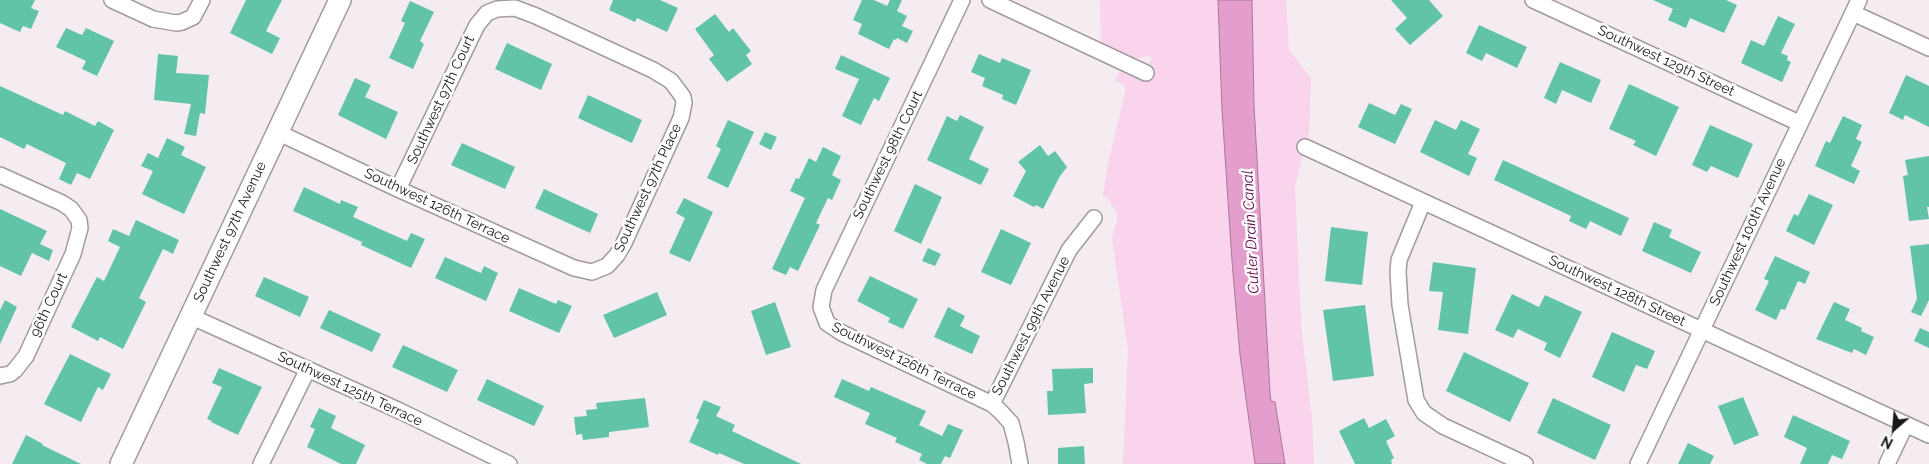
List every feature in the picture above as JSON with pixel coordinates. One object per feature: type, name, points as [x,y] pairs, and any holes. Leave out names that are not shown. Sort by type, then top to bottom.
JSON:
[{"type":"street","points":[[112,0],[153,19],[164,22],[182,22],[193,16],[199,6]]},
{"type":"street","name":"Southwest 97th Avenue","points":[[121,464],[340,0]]},
{"type":"street","name":"Southwest 98th Court","points":[[822,312],[824,290],[962,0]]},
{"type":"street","points":[[990,0],[1146,73]]},
{"type":"street","name":"Southwest 129th Street","points":[[1533,0],[1799,123]]},
{"type":"street","points":[[1856,6],[1929,48]]},
{"type":"street","name":"Southwest 100th Avenue","points":[[1638,464],[1856,6]]},
{"type":"street","name":"Southwest 97th Court","points":[[398,189],[473,32],[486,14],[497,9],[515,8],[536,16],[662,75],[678,88],[683,97]]},
{"type":"street","name":"Southwest 97th Place","points":[[599,270],[611,263],[624,243],[681,118],[684,103],[683,97]]},
{"type":"street","name":"Southwest 126th Terrace","points":[[277,132],[579,271],[599,270]]},
{"type":"street","name":"Southwest 128th Street","points":[[1305,147],[1929,434]]},
{"type":"street","name":"96th Court","points":[[0,175],[71,209],[79,220],[76,246],[26,356],[10,374],[0,376]]},
{"type":"street","points":[[1423,202],[1399,260],[1398,272],[1400,305],[1419,407],[1431,419],[1525,464]]},
{"type":"street","name":"Southwest 99th Avenue","points":[[1020,464],[1011,424],[1000,410],[992,404],[1069,250],[1094,218]]},
{"type":"street","name":"Southwest 126th Terrace","points":[[822,312],[827,323],[842,333],[992,404]]},
{"type":"street","name":"Southwest 125th Terrace","points":[[190,316],[308,369],[509,464]]},
{"type":"street","points":[[262,464],[308,369]]},
{"type":"street","points":[[1887,464],[1906,424]]},
{"type":"shaded area","points":[[1100,0],[1218,0],[1222,110],[1232,261],[1240,355],[1255,464],[1123,464],[1128,350],[1112,238],[1117,221],[1117,213],[1108,199],[1103,196],[1107,168],[1125,92],[1125,85],[1114,80],[1121,70],[1142,81],[1152,58],[1148,56],[1136,59],[1101,44]]},
{"type":"shaded area","points":[[1252,0],[1286,0],[1289,49],[1311,79],[1309,132],[1295,185],[1301,323],[1312,419],[1314,464],[1285,464],[1275,402],[1271,402],[1254,105]]},
{"type":"water","name":"Cutler Drain Canal","points":[[1218,0],[1252,0],[1254,105],[1270,393],[1271,401],[1275,402],[1285,464],[1255,464],[1240,355],[1232,261],[1222,110]]},
{"type":"building","points":[[0,0],[35,0],[31,8],[39,11],[31,29],[23,26],[20,32],[0,23]]},
{"type":"building","points":[[246,0],[282,0],[266,31],[280,38],[272,54],[230,33]]},
{"type":"building","points":[[613,0],[660,0],[678,8],[667,32],[637,18],[635,22],[609,10]]},
{"type":"building","points":[[862,0],[874,0],[887,6],[890,0],[902,0],[897,11],[907,16],[902,26],[913,31],[907,43],[897,38],[896,40],[894,39],[889,49],[858,34],[862,24],[853,20]]},
{"type":"building","points":[[1391,0],[1429,0],[1443,16],[1410,45],[1395,29],[1407,18]]},
{"type":"building","points":[[1653,0],[1726,0],[1737,5],[1724,33],[1690,18],[1686,28],[1668,20],[1673,9]]},
{"type":"building","points":[[410,1],[434,12],[420,41],[424,44],[413,69],[389,58],[405,23],[401,21]]},
{"type":"building","points":[[715,14],[729,32],[733,28],[751,51],[746,55],[752,64],[727,82],[709,59],[714,55],[695,29]]},
{"type":"building","points":[[1778,16],[1795,24],[1781,53],[1788,56],[1787,60],[1791,62],[1782,82],[1741,63],[1751,40],[1764,46]]},
{"type":"building","points":[[1479,25],[1527,47],[1517,68],[1486,53],[1482,61],[1466,53]]},
{"type":"building","points":[[66,28],[82,35],[86,28],[114,41],[97,76],[82,69],[86,61],[56,47]]},
{"type":"building","points":[[507,43],[552,64],[541,90],[495,69]]},
{"type":"building","points":[[158,54],[178,56],[176,73],[209,75],[205,114],[200,113],[196,136],[184,134],[191,104],[154,100]]},
{"type":"building","points":[[979,54],[1000,63],[1002,58],[1031,70],[1016,105],[1002,99],[1003,95],[982,86],[985,78],[971,72]]},
{"type":"building","points":[[841,55],[890,78],[879,101],[874,98],[861,125],[842,116],[859,79],[835,69]]},
{"type":"building","points":[[1560,62],[1601,80],[1591,103],[1562,90],[1556,104],[1544,98]]},
{"type":"building","points":[[1906,75],[1929,86],[1929,127],[1905,115],[1903,120],[1889,113]]},
{"type":"building","points":[[355,78],[371,85],[365,97],[398,112],[386,139],[338,115]]},
{"type":"building","points":[[1629,84],[1679,107],[1656,156],[1633,145],[1636,141],[1609,129]]},
{"type":"building","points":[[0,86],[63,115],[65,111],[95,126],[98,121],[114,130],[90,179],[77,173],[71,185],[59,179],[66,163],[27,144],[24,149],[0,137]]},
{"type":"building","points":[[588,95],[642,120],[632,143],[578,118]]},
{"type":"building","points":[[1369,103],[1395,115],[1401,104],[1412,109],[1395,144],[1358,127]]},
{"type":"building","points":[[960,115],[984,127],[969,159],[989,169],[981,185],[927,160],[947,116],[957,121]]},
{"type":"building","points":[[1843,116],[1862,125],[1856,139],[1862,142],[1851,166],[1860,171],[1854,184],[1815,166],[1826,141],[1830,143]]},
{"type":"building","points":[[728,120],[754,132],[728,188],[707,178],[721,149],[716,146]]},
{"type":"building","points":[[1435,120],[1456,130],[1461,120],[1480,129],[1468,154],[1477,158],[1469,176],[1420,152]]},
{"type":"building","points":[[1710,125],[1753,144],[1738,178],[1711,166],[1707,172],[1692,165]]},
{"type":"building","points":[[765,132],[777,137],[771,150],[759,144]]},
{"type":"building","points":[[167,138],[185,147],[181,155],[206,167],[184,214],[142,194],[153,171],[141,166],[148,153],[158,158]]},
{"type":"building","points":[[462,143],[515,167],[505,189],[451,165]]},
{"type":"building","points":[[1040,145],[1048,156],[1055,151],[1067,167],[1060,176],[1043,209],[1036,205],[1034,207],[1013,196],[1026,171],[1018,162]]},
{"type":"building","points":[[823,147],[841,156],[832,175],[841,180],[832,200],[828,198],[816,223],[820,225],[798,271],[790,267],[786,275],[772,269],[805,198],[790,191],[796,178],[799,179],[809,158],[816,162]]},
{"type":"building","points":[[1929,156],[1929,207],[1927,207],[1929,219],[1909,221],[1903,176],[1908,175],[1905,160]]},
{"type":"building","points":[[1503,160],[1629,218],[1621,236],[1590,221],[1586,229],[1569,221],[1571,216],[1494,180]]},
{"type":"building","points":[[915,184],[942,197],[921,244],[894,231]]},
{"type":"building","points":[[304,187],[340,204],[341,200],[358,207],[353,217],[407,241],[411,233],[425,239],[411,268],[361,245],[362,242],[293,211]]},
{"type":"building","points":[[544,189],[598,214],[590,233],[535,208]]},
{"type":"building","points":[[1809,194],[1833,205],[1814,245],[1786,231],[1794,214],[1798,216]]},
{"type":"building","points":[[684,198],[713,212],[690,262],[669,253],[685,218],[676,213]]},
{"type":"building","points":[[0,209],[47,231],[40,244],[53,250],[49,261],[32,253],[21,276],[0,266]]},
{"type":"building","points":[[136,220],[179,240],[173,254],[163,249],[139,298],[146,302],[123,349],[100,337],[98,341],[71,327],[97,277],[104,281],[120,247],[108,241],[113,229],[129,236]]},
{"type":"building","points":[[1654,222],[1672,230],[1669,237],[1701,252],[1691,273],[1642,251]]},
{"type":"building","points":[[1331,227],[1368,232],[1362,285],[1325,281]]},
{"type":"building","points":[[1001,229],[1031,243],[1011,285],[981,272]]},
{"type":"building","points":[[1929,244],[1929,300],[1921,316],[1911,312],[1917,299],[1910,246]]},
{"type":"building","points":[[928,248],[941,254],[935,266],[922,261]]},
{"type":"building","points":[[1775,256],[1810,272],[1805,284],[1798,281],[1785,310],[1781,309],[1776,320],[1755,310],[1769,281],[1764,279]]},
{"type":"building","points":[[445,257],[481,273],[484,266],[498,273],[486,301],[435,278]]},
{"type":"building","points":[[1433,262],[1476,268],[1468,334],[1438,330],[1443,292],[1429,291]]},
{"type":"building","points":[[870,276],[918,299],[903,329],[888,322],[890,318],[857,301]]},
{"type":"building","points":[[264,277],[309,297],[300,317],[255,296]]},
{"type":"building","points":[[519,288],[556,304],[558,300],[572,306],[559,333],[509,311]]},
{"type":"building","points":[[657,292],[667,315],[614,338],[603,315]]},
{"type":"building","points":[[1512,294],[1539,307],[1545,295],[1582,312],[1560,358],[1544,350],[1547,343],[1518,329],[1513,338],[1495,330]]},
{"type":"building","points":[[5,300],[17,307],[0,344],[0,310]]},
{"type":"building","points":[[775,302],[791,347],[766,355],[751,311]]},
{"type":"building","points":[[1834,302],[1850,309],[1845,320],[1862,328],[1861,331],[1874,337],[1866,355],[1854,349],[1852,353],[1816,339]]},
{"type":"building","points":[[1365,305],[1374,376],[1333,381],[1323,310]]},
{"type":"building","points":[[948,307],[965,316],[960,326],[980,336],[972,354],[934,337]]},
{"type":"building","points":[[329,310],[381,334],[372,352],[320,328]]},
{"type":"building","points":[[1920,328],[1929,332],[1929,348],[1914,341]]},
{"type":"building","points":[[1612,332],[1655,351],[1647,369],[1636,365],[1624,392],[1592,377]]},
{"type":"building","points":[[403,345],[458,370],[447,392],[392,367]]},
{"type":"building","points":[[1464,352],[1529,383],[1510,422],[1446,391]]},
{"type":"building","points":[[70,354],[111,374],[103,390],[98,387],[81,422],[44,404]]},
{"type":"building","points":[[219,368],[262,387],[238,435],[207,419],[222,387],[212,383]]},
{"type":"building","points":[[1093,368],[1093,383],[1084,384],[1086,413],[1048,415],[1047,391],[1053,391],[1052,369]]},
{"type":"building","points":[[487,379],[544,406],[534,426],[477,400]]},
{"type":"building","points":[[842,379],[869,391],[871,387],[926,411],[919,425],[942,436],[948,424],[963,430],[950,458],[945,456],[941,464],[927,464],[919,460],[922,454],[895,442],[897,438],[865,424],[870,413],[834,397]]},
{"type":"building","points":[[1743,397],[1759,435],[1734,445],[1718,406]]},
{"type":"building","points":[[645,398],[649,427],[609,432],[609,437],[583,440],[582,434],[576,435],[574,417],[587,416],[586,410],[597,409],[596,403]]},
{"type":"building","points":[[1553,398],[1611,425],[1595,460],[1537,433]]},
{"type":"building","points":[[704,400],[721,407],[716,416],[735,425],[732,431],[801,464],[744,464],[689,442],[699,420],[696,418]]},
{"type":"building","points":[[319,408],[336,416],[331,428],[365,445],[356,464],[341,464],[307,447],[315,429],[310,427]]},
{"type":"building","points":[[1793,415],[1850,441],[1842,459],[1832,455],[1828,464],[1800,464],[1807,448],[1784,437]]},
{"type":"building","points":[[1364,418],[1369,428],[1386,419],[1395,436],[1386,441],[1394,458],[1391,460],[1392,464],[1355,464],[1339,431]]},
{"type":"building","points":[[26,435],[42,445],[81,464],[12,464]]},
{"type":"building","points":[[1688,443],[1714,456],[1710,464],[1678,464]]},
{"type":"building","points":[[1084,446],[1085,464],[1058,464],[1058,448]]}]
